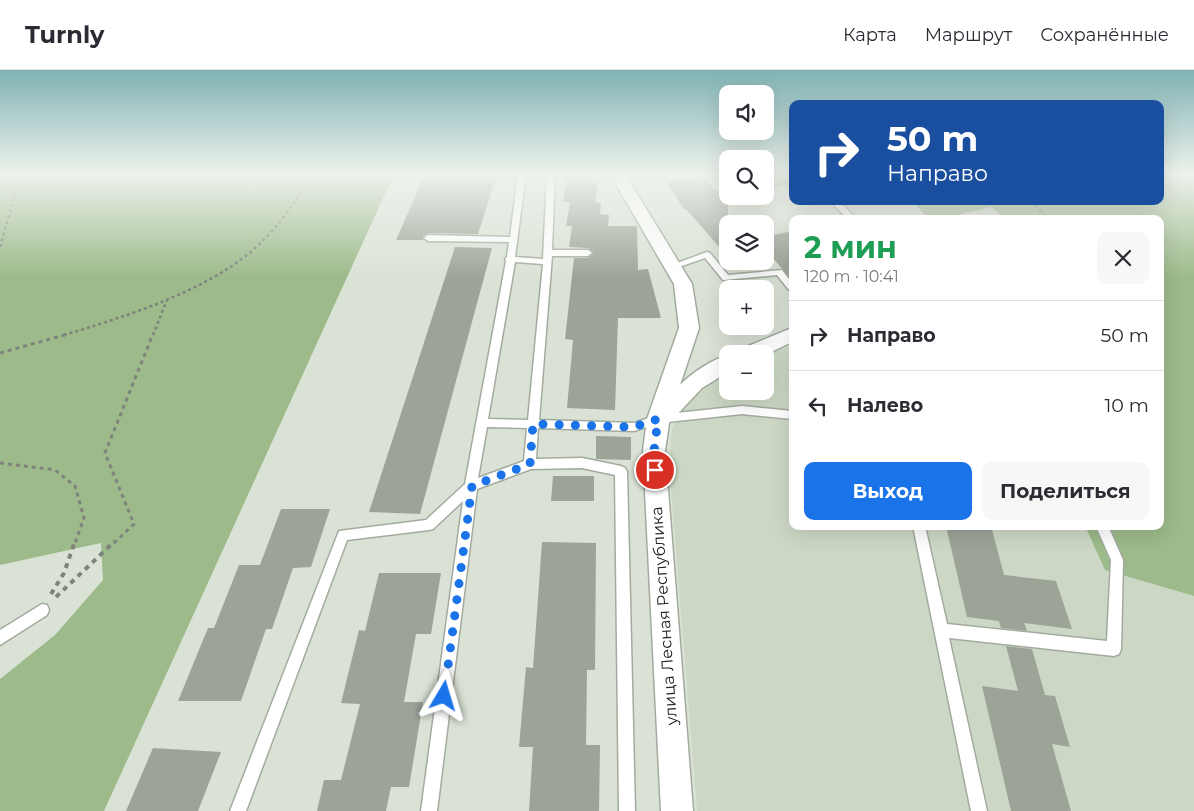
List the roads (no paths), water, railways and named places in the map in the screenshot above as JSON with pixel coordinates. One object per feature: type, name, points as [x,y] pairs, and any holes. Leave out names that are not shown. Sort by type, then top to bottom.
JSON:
[{"type":"street","name":"улица Лесная Республика","points":[[636,209],[683,284],[688,328],[658,419],[654,451],[677,811]]},
{"type":"street","points":[[769,345],[789,336]]},
{"type":"street","points":[[658,419],[694,383],[719,368]]},
{"type":"lane","points":[[429,811],[472,486],[518,209]]},
{"type":"lane","points":[[530,464],[549,209]]},
{"type":"lane","points":[[428,238],[514,240]]},
{"type":"lane","points":[[509,259],[547,258],[588,253]]},
{"type":"lane","points":[[673,266],[706,255],[726,278],[779,272],[789,284]]},
{"type":"lane","points":[[482,423],[634,427],[658,419],[742,410],[789,415]]},
{"type":"lane","points":[[238,811],[343,535],[429,525],[472,486],[530,464],[582,463],[621,471],[627,811]]},
{"type":"lane","points":[[920,530],[978,811]]},
{"type":"lane","points":[[941,630],[1114,649],[1117,560],[1104,530]]},
{"type":"lane","points":[[0,638],[42,610]]}]
